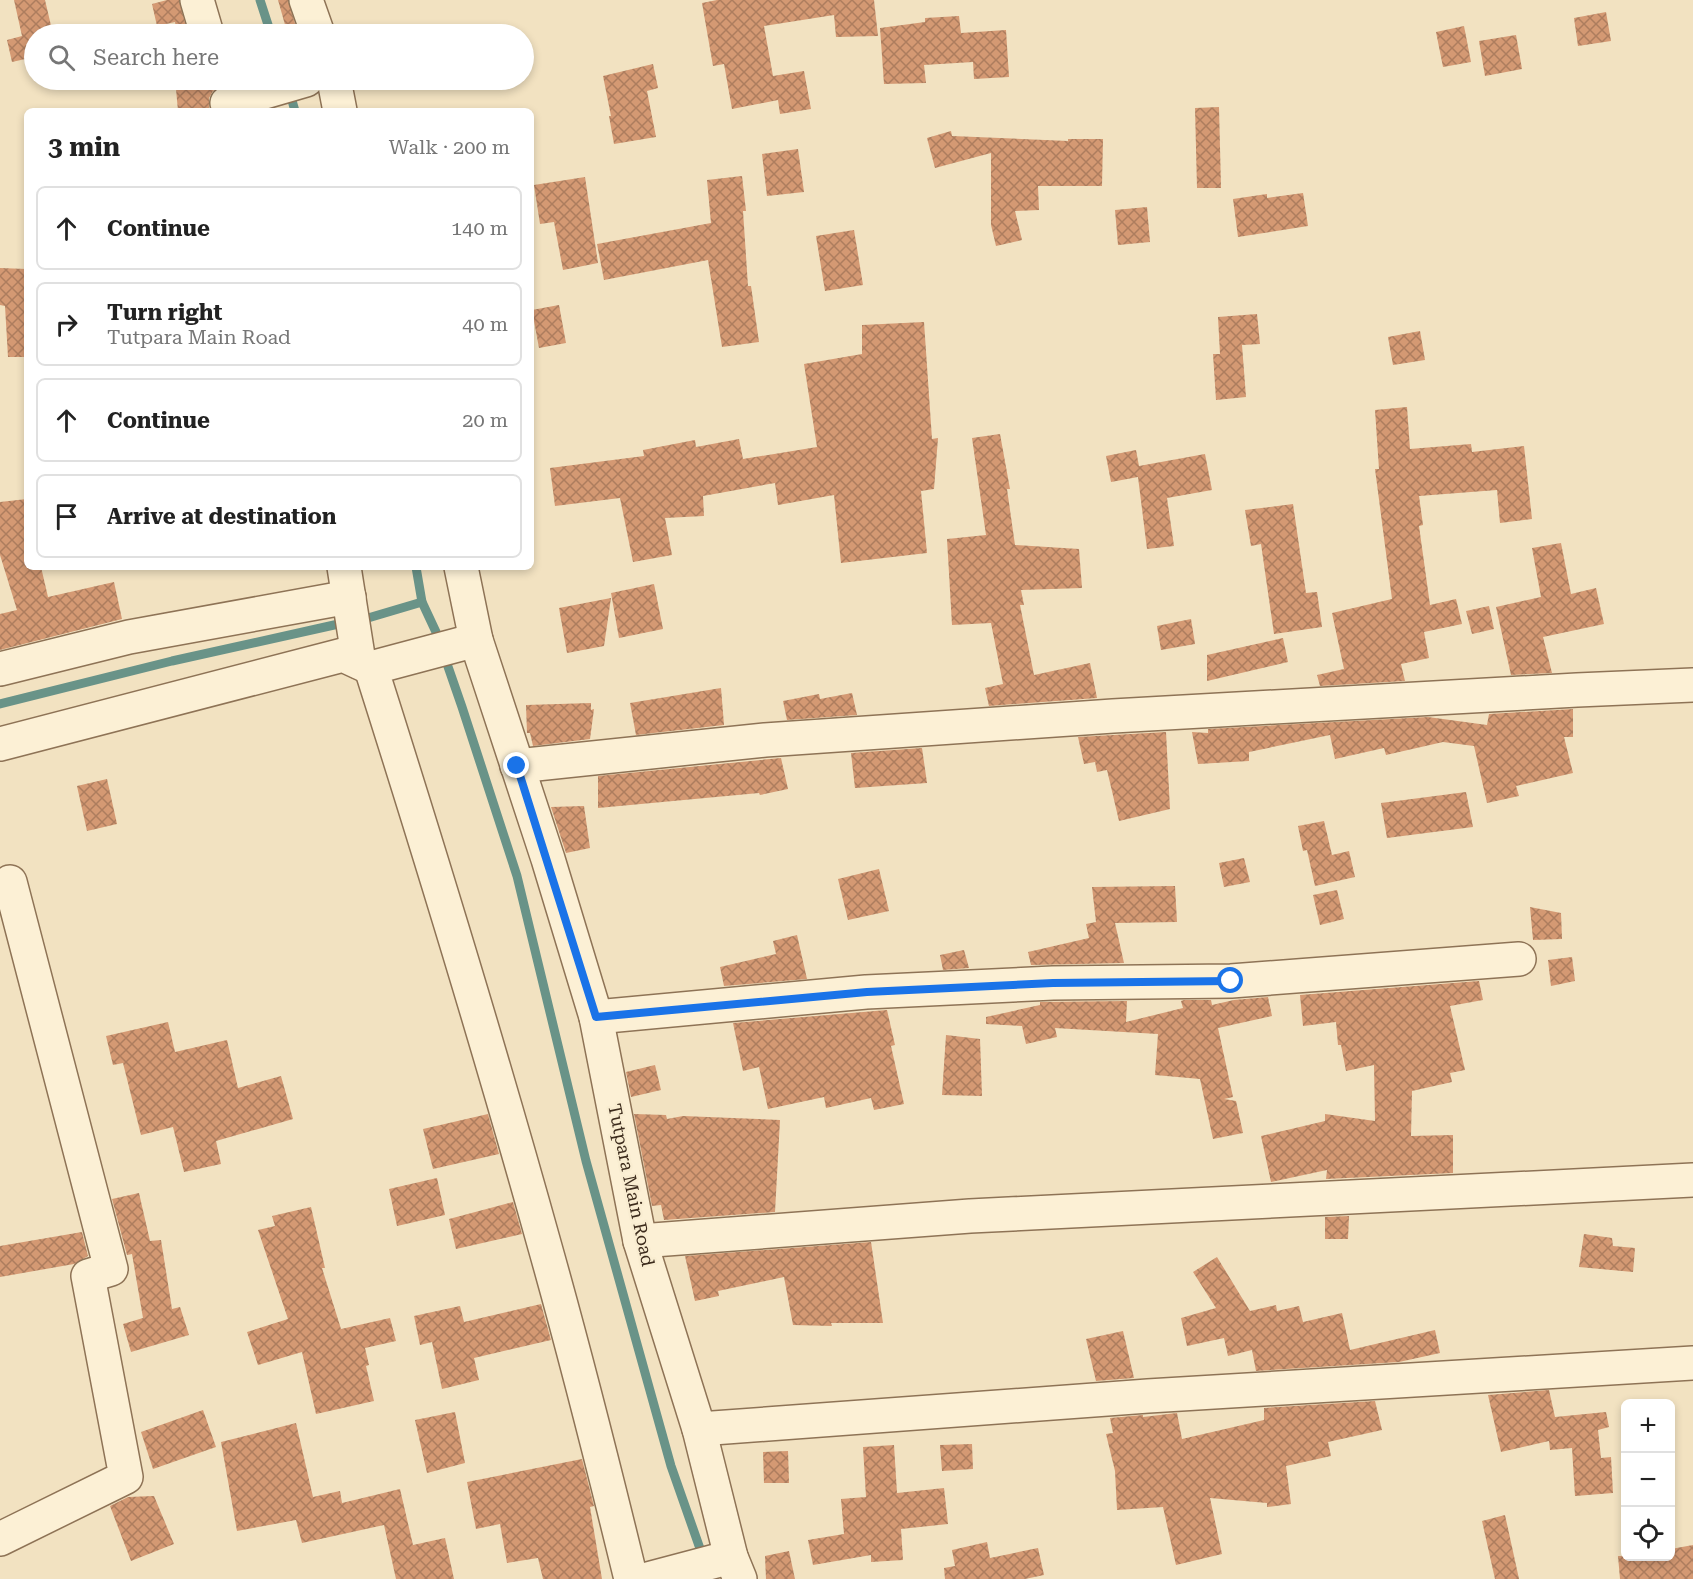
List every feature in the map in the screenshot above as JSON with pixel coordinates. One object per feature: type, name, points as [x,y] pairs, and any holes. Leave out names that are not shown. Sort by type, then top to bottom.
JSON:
[{"type":"street","points":[[197,0],[204,24]]},
{"type":"street","points":[[306,0],[314,24]]},
{"type":"street","points":[[226,98],[262,90]]},
{"type":"street","points":[[336,90],[339,108]]},
{"type":"street","name":"Tutpara Main Road","points":[[462,570],[476,640],[548,859],[596,1017],[640,1241],[699,1429],[735,1568]]},
{"type":"street","points":[[0,669],[347,582],[365,665],[426,843],[545,1246],[632,1579]]},
{"type":"street","points":[[0,744],[343,655],[365,665],[476,640]]},
{"type":"street","points":[[517,766],[765,740],[1102,717],[1693,685]]},
{"type":"street","points":[[0,1539],[126,1478],[88,1276],[111,1269],[10,882]]},
{"type":"street","points":[[596,1017],[867,992],[1053,983],[1231,981],[1519,959]]},
{"type":"street","points":[[640,1241],[970,1216],[1693,1180]]},
{"type":"street","points":[[699,1429],[1148,1396],[1693,1363]]},
{"type":"street","points":[[648,1579],[735,1568]]},
{"type":"building","points":[[14,0],[45,0],[51,24],[24,24],[24,59],[12,62],[7,40],[22,36]]},
{"type":"building","points":[[179,0],[185,24],[175,24],[175,22],[157,24],[152,4]]},
{"type":"building","points":[[278,0],[288,0],[295,24],[285,24]]},
{"type":"building","points":[[717,0],[874,0],[878,36],[836,37],[834,15],[764,26],[773,76],[804,71],[811,109],[780,114],[778,100],[732,109],[724,64],[713,66],[702,3]]},
{"type":"building","points":[[1606,12],[1611,41],[1578,46],[1574,18]]},
{"type":"building","points":[[959,16],[961,33],[1006,30],[1009,77],[974,79],[973,62],[924,65],[926,83],[884,84],[880,28],[925,22],[925,18]]},
{"type":"building","points":[[1464,26],[1471,62],[1443,67],[1436,32]]},
{"type":"building","points":[[1516,35],[1522,69],[1485,76],[1479,41]]},
{"type":"building","points":[[653,64],[658,88],[647,91],[656,137],[614,144],[603,76]]},
{"type":"building","points":[[176,90],[214,90],[209,98],[209,108],[178,108]]},
{"type":"building","points":[[1219,107],[1221,188],[1197,188],[1195,108]]},
{"type":"building","points":[[951,131],[952,136],[1068,141],[1068,139],[1103,139],[1102,186],[1038,186],[1039,210],[1015,211],[1022,240],[996,246],[991,225],[991,153],[935,168],[927,138]]},
{"type":"building","points":[[798,149],[804,192],[767,196],[762,154]]},
{"type":"building","points":[[742,176],[746,211],[743,211],[748,286],[751,286],[759,342],[722,347],[708,260],[604,280],[597,244],[711,223],[707,180]]},
{"type":"building","points":[[585,177],[598,263],[563,270],[554,222],[540,224],[534,185]]},
{"type":"building","points":[[1303,193],[1308,226],[1238,237],[1233,199],[1267,194],[1267,198]]},
{"type":"building","points":[[1147,207],[1150,242],[1118,245],[1115,210]]},
{"type":"building","points":[[854,230],[863,285],[825,291],[816,236]]},
{"type":"building","points":[[0,268],[24,269],[24,357],[8,357],[5,306],[0,305]]},
{"type":"building","points":[[559,305],[566,343],[539,348],[534,310]]},
{"type":"building","points":[[1257,314],[1260,344],[1242,345],[1246,397],[1216,400],[1213,354],[1220,354],[1218,317]]},
{"type":"building","points":[[924,322],[932,439],[938,438],[934,489],[921,491],[927,553],[841,563],[834,495],[778,505],[775,483],[703,496],[704,516],[665,518],[672,555],[633,562],[620,498],[555,506],[550,468],[644,456],[643,450],[695,440],[696,447],[739,439],[743,459],[817,447],[804,364],[862,354],[862,325]]},
{"type":"building","points":[[1420,331],[1425,360],[1393,365],[1388,337]]},
{"type":"building","points":[[1407,407],[1410,449],[1471,444],[1472,452],[1524,446],[1532,519],[1500,523],[1497,490],[1419,496],[1423,525],[1419,526],[1430,605],[1456,599],[1462,624],[1424,632],[1429,658],[1401,664],[1405,681],[1320,686],[1317,675],[1344,669],[1332,613],[1392,599],[1375,469],[1379,469],[1375,410]]},
{"type":"building","points":[[1000,434],[1010,489],[1007,489],[1015,545],[1079,549],[1082,588],[1021,590],[1024,605],[1020,605],[1034,675],[1090,663],[1097,698],[989,706],[985,688],[1003,684],[991,623],[952,625],[947,539],[986,535],[972,438]]},
{"type":"building","points":[[1136,450],[1139,466],[1205,454],[1212,490],[1167,498],[1174,546],[1147,549],[1138,477],[1111,482],[1106,456]]},
{"type":"building","points":[[24,499],[24,570],[42,570],[48,597],[114,582],[122,619],[0,650],[0,614],[17,610],[0,555],[0,502]]},
{"type":"building","points":[[1293,504],[1306,593],[1317,592],[1322,627],[1274,634],[1261,544],[1251,546],[1245,510]]},
{"type":"building","points":[[1561,543],[1571,594],[1596,588],[1604,624],[1543,637],[1552,673],[1511,675],[1496,607],[1541,597],[1532,548]]},
{"type":"building","points":[[654,584],[663,629],[619,638],[611,593]]},
{"type":"building","points":[[611,598],[604,646],[567,653],[559,608]]},
{"type":"building","points":[[1489,606],[1494,629],[1472,634],[1466,611]]},
{"type":"building","points":[[1191,619],[1195,644],[1161,650],[1157,626]]},
{"type":"building","points":[[1283,638],[1288,662],[1207,681],[1207,655]]},
{"type":"building","points":[[721,688],[724,725],[636,735],[630,703]]},
{"type":"building","points":[[852,693],[857,715],[787,720],[783,701],[819,694],[820,699]]},
{"type":"building","points":[[591,703],[591,710],[594,709],[590,739],[533,746],[530,733],[527,733],[526,705]]},
{"type":"building","points":[[1573,709],[1573,737],[1564,737],[1573,773],[1516,786],[1519,796],[1487,803],[1474,746],[1443,742],[1386,755],[1384,748],[1335,759],[1330,735],[1249,752],[1249,761],[1198,764],[1192,732],[1208,733],[1208,729],[1428,717],[1487,725],[1489,714]]},
{"type":"building","points":[[1166,732],[1170,809],[1119,821],[1107,770],[1097,772],[1095,762],[1084,764],[1078,737]]},
{"type":"building","points":[[922,748],[927,783],[855,788],[851,753]]},
{"type":"building","points":[[781,758],[788,789],[760,795],[759,793],[598,808],[598,776]]},
{"type":"building","points":[[107,779],[117,824],[87,831],[77,786]]},
{"type":"building","points":[[1466,792],[1473,827],[1387,838],[1381,803]]},
{"type":"building","points":[[584,806],[590,848],[566,853],[551,807]]},
{"type":"building","points":[[1324,821],[1332,855],[1349,851],[1355,877],[1315,886],[1307,850],[1303,851],[1298,826]]},
{"type":"building","points":[[1244,858],[1250,882],[1224,887],[1219,863]]},
{"type":"building","points":[[879,869],[889,911],[848,920],[838,879]]},
{"type":"building","points":[[1175,886],[1177,922],[1115,923],[1124,963],[1031,965],[1028,952],[1089,938],[1086,924],[1096,922],[1092,887]]},
{"type":"building","points":[[1337,890],[1344,919],[1320,925],[1313,895]]},
{"type":"building","points":[[1530,907],[1561,913],[1562,939],[1533,940]]},
{"type":"building","points":[[797,935],[807,979],[724,986],[720,967],[776,954],[773,941]]},
{"type":"building","points":[[964,950],[969,968],[943,970],[940,955]]},
{"type":"building","points":[[1572,957],[1575,981],[1551,986],[1548,960]]},
{"type":"building","points":[[1479,981],[1483,1000],[1450,1006],[1465,1070],[1450,1073],[1452,1082],[1412,1091],[1411,1136],[1453,1135],[1453,1173],[1326,1179],[1327,1170],[1271,1182],[1261,1136],[1325,1121],[1325,1114],[1375,1121],[1374,1065],[1346,1071],[1341,1045],[1338,1045],[1336,1022],[1303,1026],[1300,995]]},
{"type":"building","points":[[1268,997],[1272,1016],[1218,1028],[1233,1097],[1224,1099],[1236,1101],[1243,1133],[1213,1139],[1200,1079],[1155,1075],[1158,1034],[1055,1028],[1057,1037],[1026,1044],[1022,1026],[986,1024],[986,1017],[1040,1005],[1040,1002],[1127,1001],[1126,1022],[1183,1008],[1181,1001],[1184,1000],[1211,1000],[1212,1005],[1234,1000]]},
{"type":"building","points":[[887,1010],[895,1045],[891,1046],[904,1104],[874,1110],[871,1098],[826,1108],[824,1097],[768,1109],[759,1067],[743,1071],[733,1023]]},
{"type":"building","points":[[168,1022],[175,1052],[227,1040],[238,1088],[281,1076],[293,1119],[216,1141],[221,1164],[184,1172],[173,1127],[141,1135],[123,1063],[113,1065],[106,1036]]},
{"type":"building","points":[[946,1035],[980,1039],[982,1096],[942,1095]]},
{"type":"building","points":[[655,1065],[661,1090],[631,1097],[626,1072]]},
{"type":"building","points":[[488,1114],[499,1154],[433,1169],[423,1129]]},
{"type":"building","points":[[634,1114],[666,1115],[667,1119],[683,1116],[780,1120],[775,1212],[664,1220],[661,1205],[652,1206]]},
{"type":"building","points":[[437,1178],[445,1215],[397,1226],[389,1189]]},
{"type":"building","points":[[139,1193],[150,1241],[161,1240],[172,1309],[180,1307],[189,1335],[131,1352],[123,1324],[143,1318],[132,1254],[127,1255],[112,1199]]},
{"type":"building","points":[[513,1202],[522,1234],[456,1249],[449,1219]]},
{"type":"building","points":[[311,1207],[325,1268],[322,1268],[341,1329],[390,1318],[396,1341],[365,1348],[369,1365],[366,1366],[374,1401],[316,1414],[302,1352],[258,1365],[247,1332],[288,1319],[258,1230],[275,1226],[272,1216]]},
{"type":"building","points":[[1349,1216],[1348,1239],[1325,1239],[1325,1217]]},
{"type":"building","points":[[82,1232],[88,1256],[74,1264],[0,1277],[0,1246]]},
{"type":"building","points":[[1584,1234],[1612,1238],[1613,1246],[1635,1248],[1633,1272],[1579,1267]]},
{"type":"building","points":[[871,1242],[883,1323],[831,1323],[832,1326],[793,1325],[784,1277],[718,1291],[719,1296],[695,1301],[685,1256]]},
{"type":"building","points":[[1217,1257],[1250,1311],[1276,1305],[1277,1311],[1299,1306],[1303,1322],[1342,1313],[1350,1350],[1435,1330],[1440,1353],[1399,1362],[1256,1371],[1252,1350],[1228,1356],[1224,1338],[1187,1346],[1181,1318],[1216,1308],[1193,1272]]},
{"type":"building","points":[[541,1304],[551,1340],[474,1358],[479,1380],[442,1389],[432,1342],[420,1345],[414,1316],[460,1306],[464,1322]]},
{"type":"building","points":[[1123,1331],[1134,1378],[1096,1381],[1086,1339]]},
{"type":"building","points":[[1549,1390],[1555,1417],[1606,1412],[1609,1427],[1598,1430],[1601,1458],[1611,1457],[1613,1493],[1575,1496],[1572,1448],[1550,1450],[1549,1441],[1501,1452],[1488,1395]]},
{"type":"building","points":[[1375,1401],[1382,1430],[1328,1442],[1331,1456],[1286,1466],[1291,1504],[1267,1507],[1267,1503],[1210,1498],[1222,1554],[1176,1565],[1163,1507],[1117,1510],[1115,1471],[1106,1434],[1113,1433],[1110,1418],[1177,1413],[1182,1439],[1264,1420],[1264,1408]]},
{"type":"building","points":[[203,1410],[216,1447],[153,1469],[141,1432]]},
{"type":"building","points":[[455,1412],[465,1463],[427,1473],[415,1420]]},
{"type":"building","points":[[296,1423],[313,1497],[340,1491],[342,1503],[400,1489],[413,1545],[445,1538],[454,1579],[396,1579],[384,1525],[302,1543],[296,1520],[237,1531],[221,1442]]},
{"type":"building","points":[[972,1444],[973,1469],[942,1471],[940,1445]]},
{"type":"building","points":[[894,1445],[897,1493],[944,1488],[948,1524],[901,1529],[903,1560],[871,1562],[871,1555],[813,1565],[808,1540],[844,1534],[841,1499],[866,1497],[863,1447]]},
{"type":"building","points":[[788,1451],[789,1483],[764,1483],[763,1452]]},
{"type":"building","points":[[582,1459],[594,1506],[590,1507],[602,1579],[543,1579],[538,1558],[507,1563],[500,1524],[476,1529],[467,1482]]},
{"type":"building","points":[[154,1496],[174,1544],[131,1561],[110,1506],[128,1497]]},
{"type":"building","points":[[1505,1515],[1519,1579],[1495,1579],[1482,1521]]},
{"type":"building","points":[[987,1542],[990,1558],[1038,1548],[1044,1575],[1025,1579],[945,1579],[944,1568],[955,1566],[952,1550]]},
{"type":"building","points":[[1693,1545],[1693,1579],[1620,1579],[1618,1556],[1621,1556],[1621,1561],[1675,1561],[1675,1548]]},
{"type":"building","points":[[789,1551],[795,1579],[766,1579],[765,1556]]},
{"type":"waterway","points":[[260,0],[268,24]]},
{"type":"waterway","points":[[289,90],[294,108]]},
{"type":"waterway","points":[[417,570],[422,602],[436,632],[517,876],[586,1161],[671,1466],[704,1560]]},
{"type":"waterway","points":[[368,618],[422,602]]},
{"type":"waterway","points":[[0,704],[172,661],[343,623]]},
{"type":"route","points":[[517,766],[596,1017],[867,992],[1053,983],[1231,981]]}]
